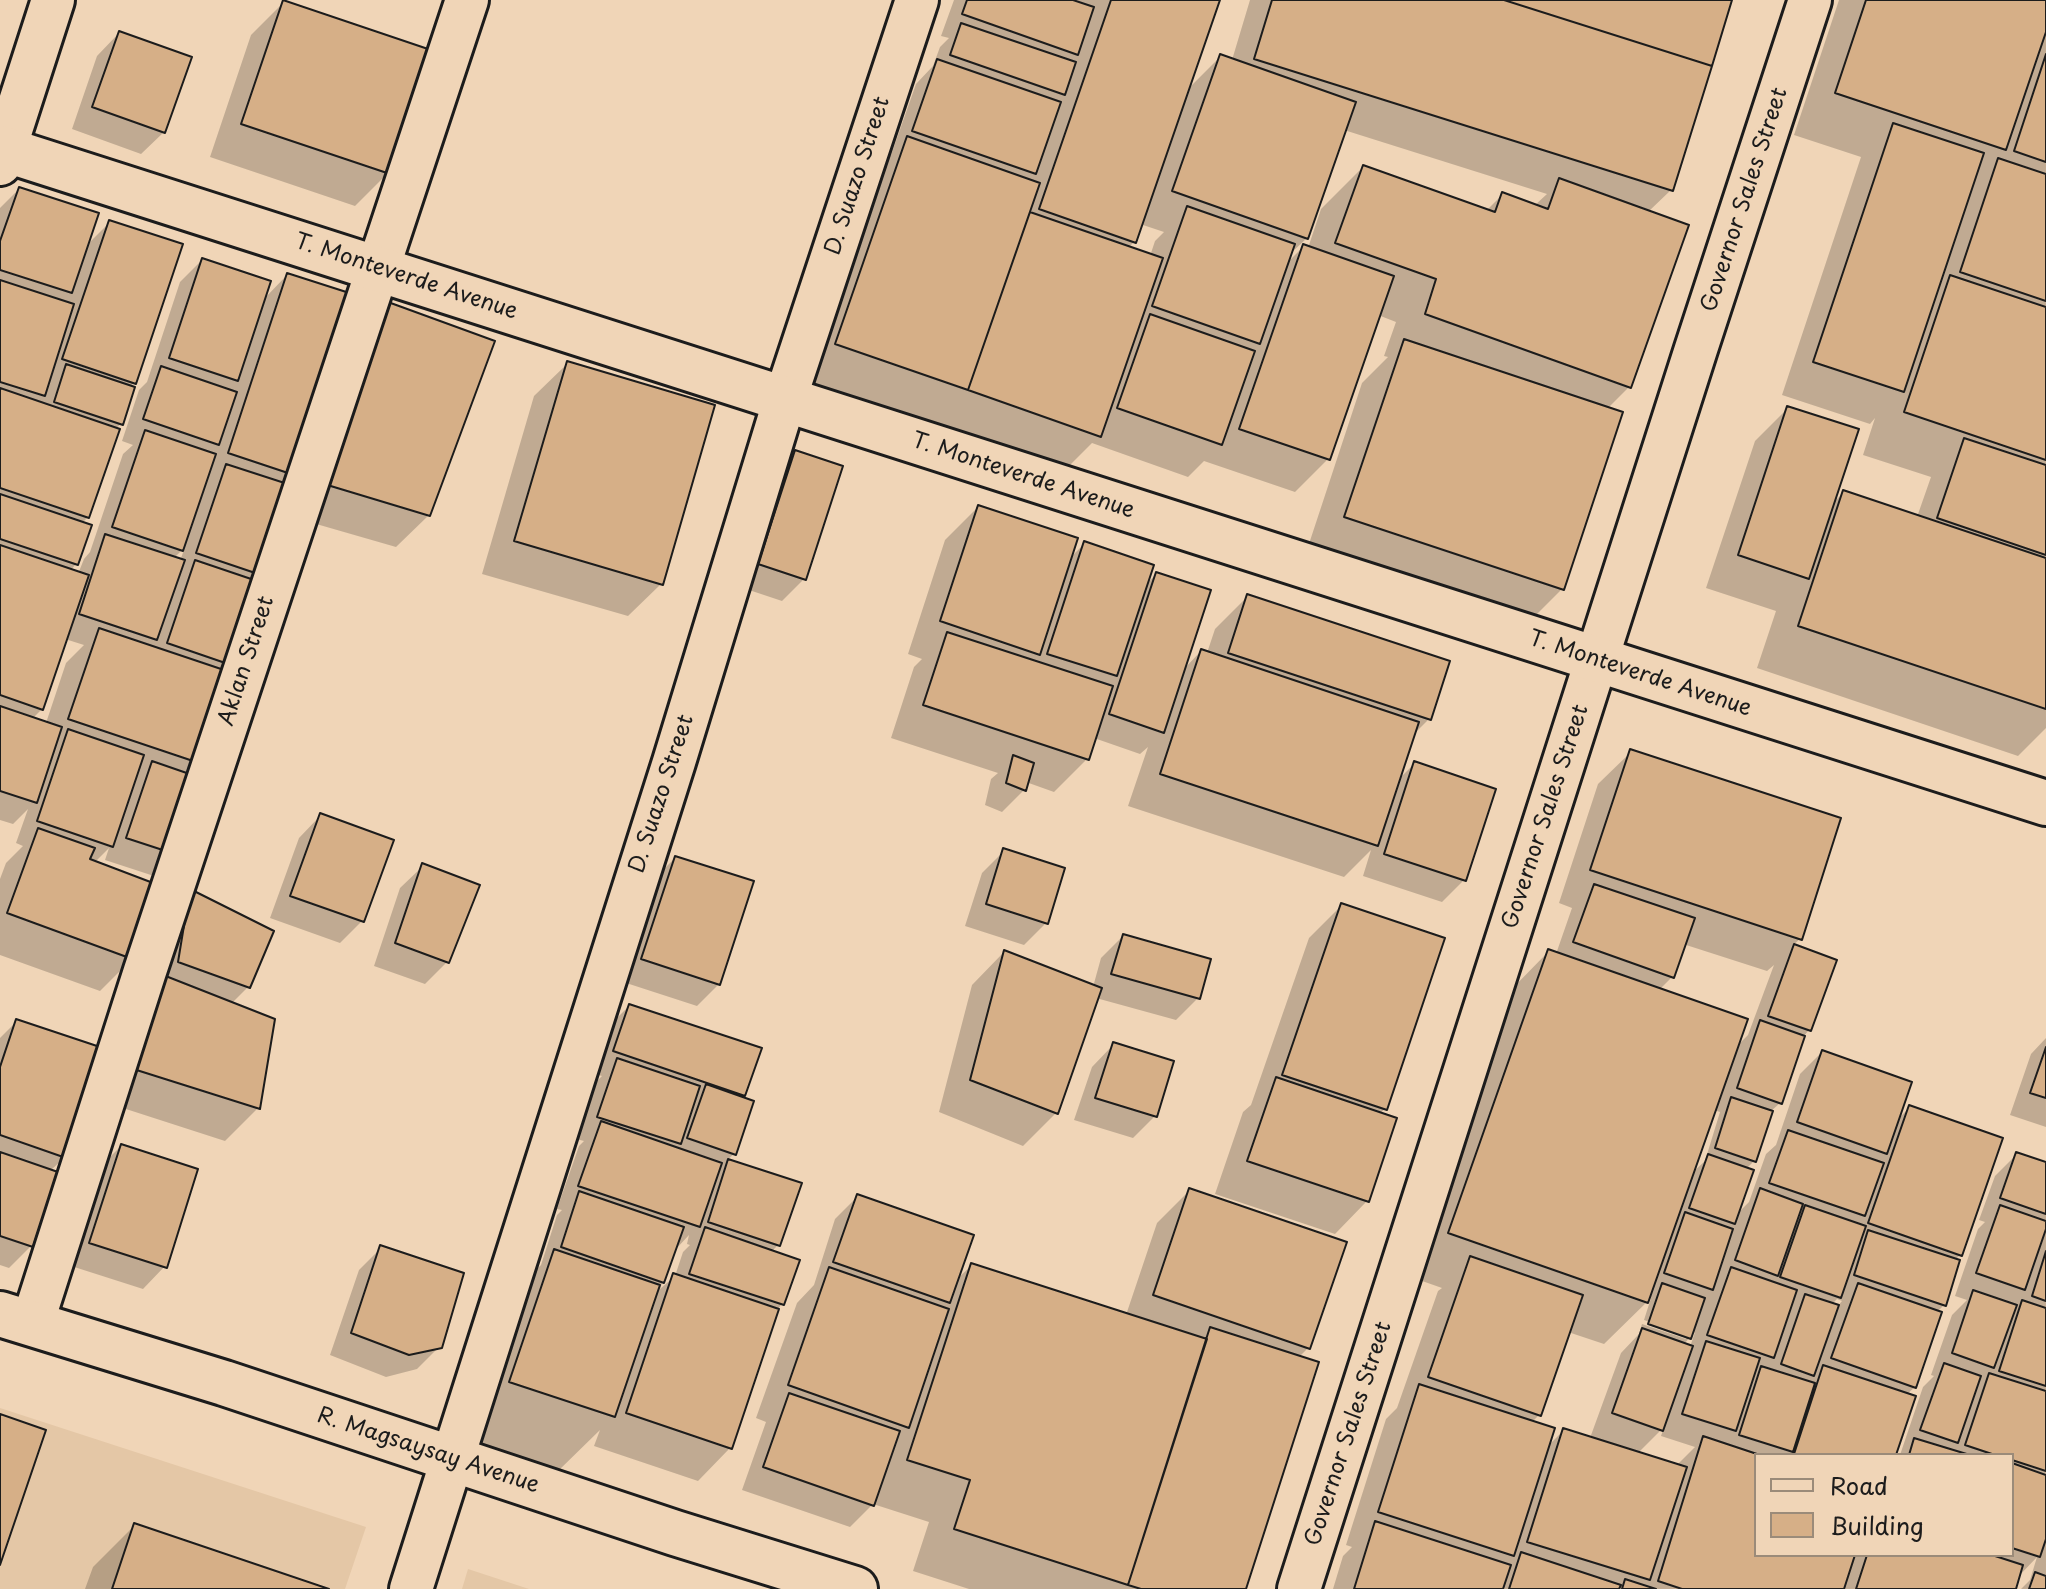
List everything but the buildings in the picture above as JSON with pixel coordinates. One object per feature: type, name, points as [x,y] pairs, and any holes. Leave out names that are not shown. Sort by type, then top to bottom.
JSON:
[{"type":"street","points":[[2,154],[53,0]]},
{"type":"street","name":"Aklan Street","points":[[16,1319],[150,956],[467,0]]},
{"type":"street","name":"D. Suazo Street","points":[[411,1589],[596,999],[674,762],[785,399],[917,0]]},
{"type":"street","name":"Governor Sales Street","points":[[1299,1589],[1810,0]]},
{"type":"street","name":"T. Monteverde Avenue","points":[[2,154],[376,268],[2046,803]]},
{"type":"street","name":"R. Magsaysay Avenue","points":[[16,1319],[855,1589]]},
{"type":"shaded area","points":[[0,1408],[366,1527],[345,1589],[0,1589]]},
{"type":"shaded area","points":[[468,1569],[529,1589],[462,1589]]}]
